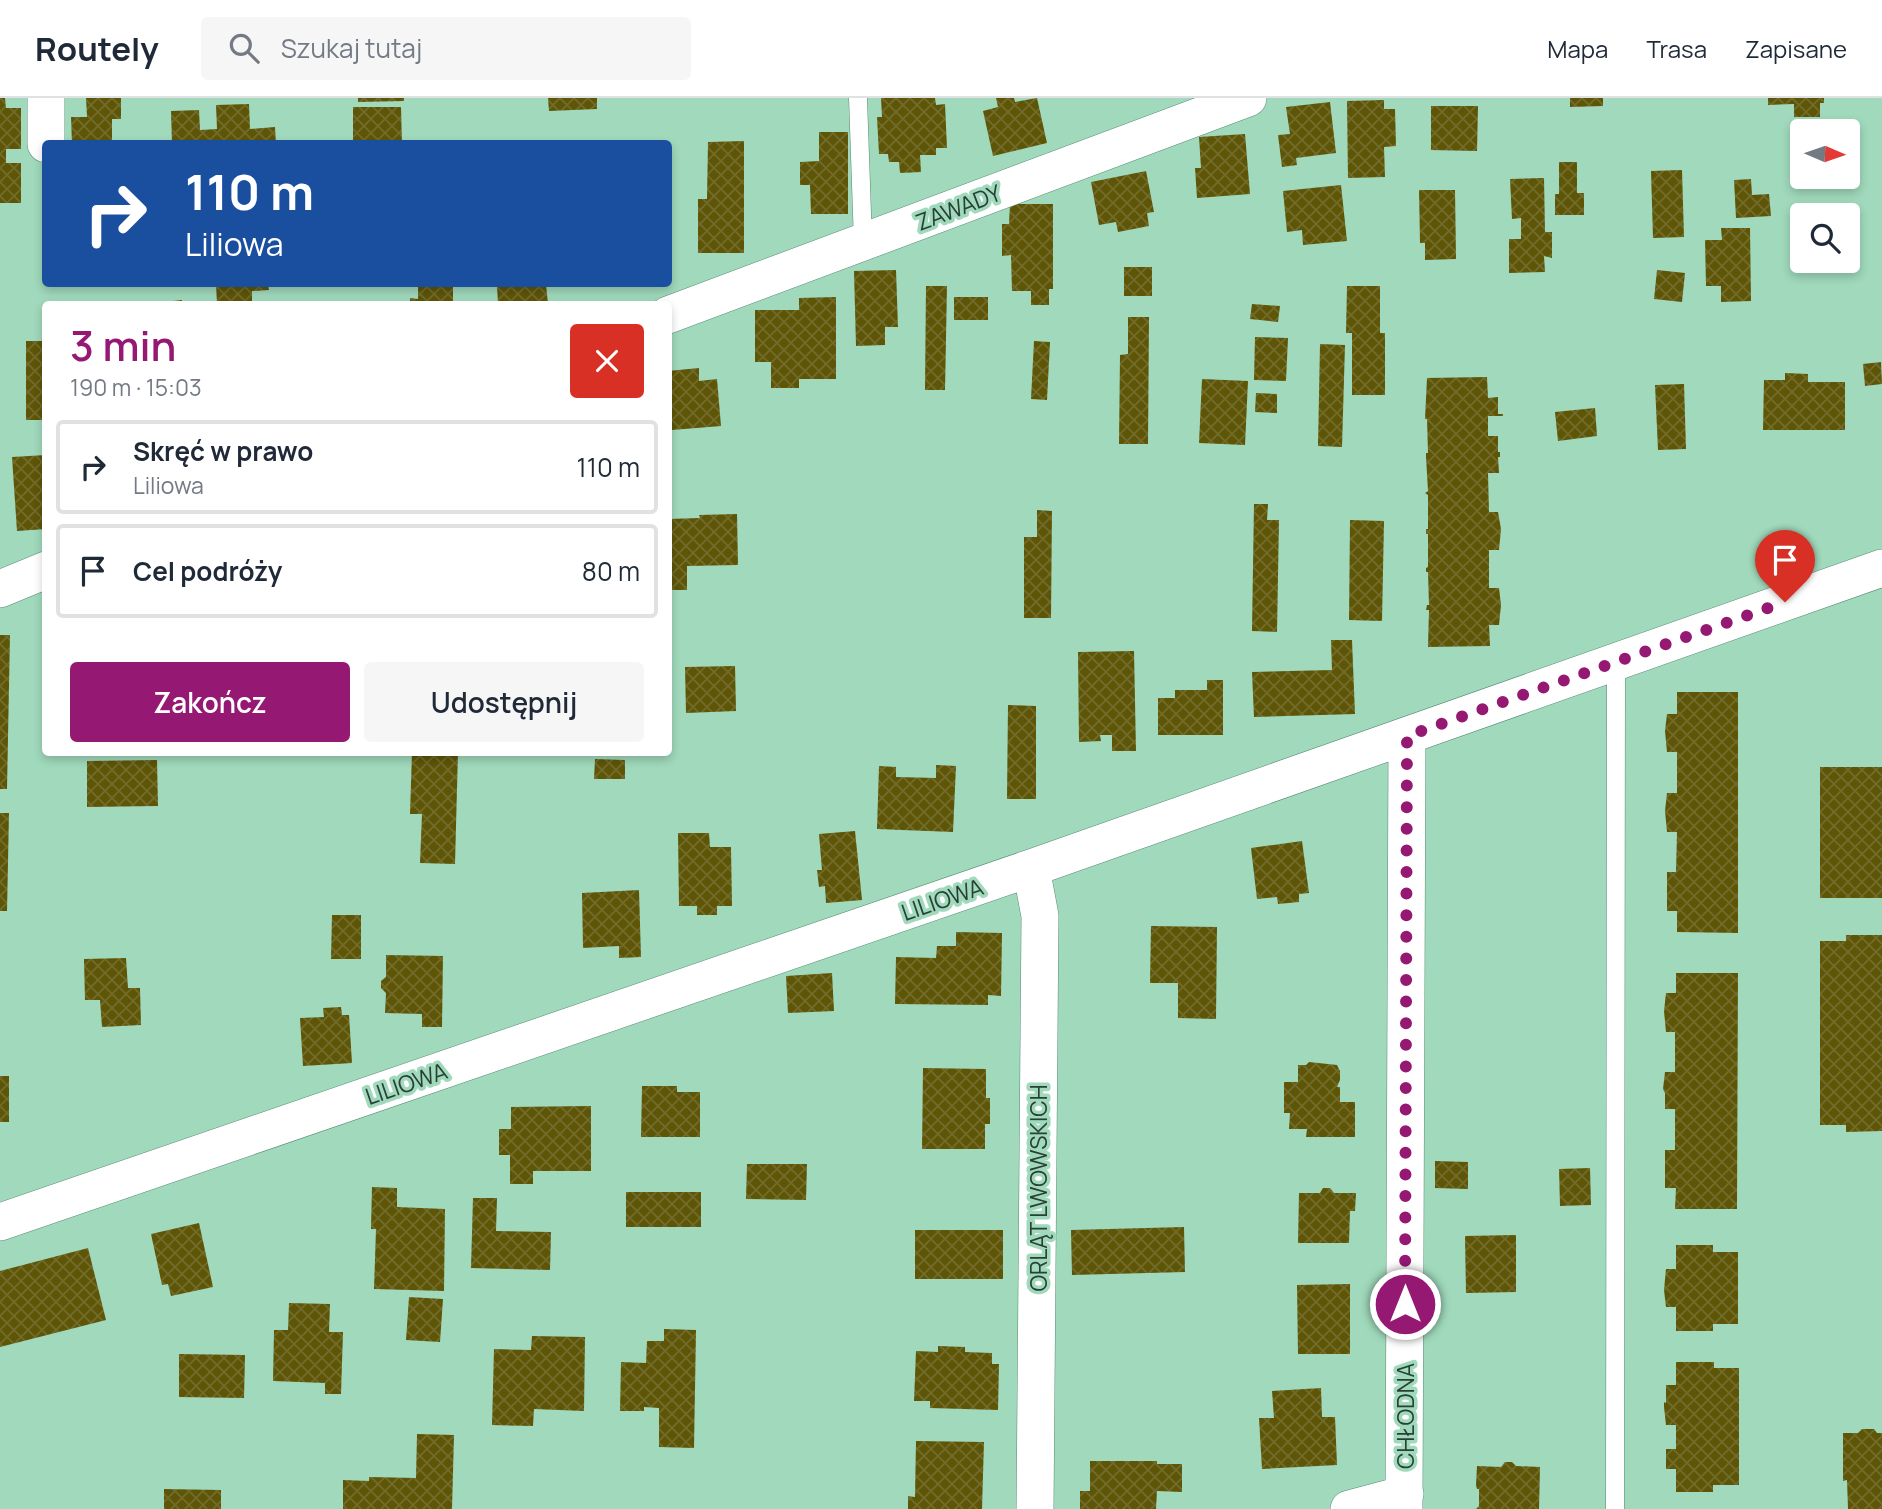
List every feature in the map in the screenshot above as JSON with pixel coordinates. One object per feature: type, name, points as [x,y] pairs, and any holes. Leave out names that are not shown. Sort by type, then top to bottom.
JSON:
[{"type":"street","points":[[46,98],[46,140]]},
{"type":"street","name":"ZAWADY","points":[[672,314],[1248,98]]},
{"type":"street","name":"LILIOWA","points":[[0,1222],[1031,868],[1882,568]]},
{"type":"street","points":[[0,589],[42,572]]},
{"type":"street","name":"CHŁODNA","points":[[1405,1502],[1407,736]]},
{"type":"street","name":"ORLĄT LWOWSKICH","points":[[1031,868],[1040,916],[1035,1509]]},
{"type":"street","points":[[1349,1509],[1405,1502]]},
{"type":"lane","points":[[858,98],[863,242]]},
{"type":"lane","points":[[1615,1509],[1616,662]]},
{"type":"building","points":[[0,98],[5,98],[6,108],[21,108],[21,149],[6,149],[6,163],[21,163],[21,203],[0,203]]},
{"type":"building","points":[[86,98],[121,98],[121,119],[112,119],[112,140],[72,140],[71,117],[87,117]]},
{"type":"building","points":[[358,98],[404,98],[404,101],[358,102]]},
{"type":"building","points":[[548,98],[597,98],[597,109],[549,111]]},
{"type":"building","points":[[881,98],[935,98],[936,105],[945,104],[947,148],[936,148],[936,155],[920,155],[921,172],[900,173],[899,162],[889,162],[888,154],[879,154],[877,117],[882,117]]},
{"type":"building","points":[[996,98],[1014,98],[1015,102],[1037,98],[1047,143],[993,156],[983,111],[998,107]]},
{"type":"building","points":[[1570,98],[1603,98],[1603,106],[1570,107]]},
{"type":"building","points":[[1768,98],[1824,98],[1824,103],[1820,103],[1820,117],[1794,117],[1794,104],[1768,105]]},
{"type":"building","points":[[1384,100],[1384,109],[1395,109],[1396,146],[1384,147],[1385,177],[1348,178],[1347,101]]},
{"type":"building","points":[[1330,102],[1336,153],[1296,158],[1297,165],[1282,167],[1278,135],[1290,134],[1286,107]]},
{"type":"building","points":[[249,104],[250,129],[275,127],[276,140],[172,140],[171,111],[199,110],[200,130],[217,129],[216,105]]},
{"type":"building","points":[[1431,106],[1478,106],[1477,151],[1431,150]]},
{"type":"building","points":[[353,107],[401,107],[402,140],[353,140]]},
{"type":"building","points":[[819,132],[848,132],[848,214],[811,214],[810,185],[800,185],[800,162],[819,161]]},
{"type":"building","points":[[1245,134],[1250,194],[1197,198],[1195,168],[1201,168],[1199,137]]},
{"type":"building","points":[[744,141],[744,253],[698,253],[698,199],[707,199],[708,142]]},
{"type":"building","points":[[1559,162],[1577,162],[1577,193],[1584,193],[1584,215],[1555,215],[1555,194],[1559,194]]},
{"type":"building","points":[[1682,170],[1684,237],[1653,238],[1651,171]]},
{"type":"building","points":[[1146,171],[1154,212],[1147,213],[1149,226],[1118,232],[1116,222],[1099,225],[1091,182]]},
{"type":"building","points":[[1544,178],[1545,232],[1552,232],[1552,258],[1544,256],[1545,272],[1509,273],[1509,239],[1521,239],[1521,218],[1512,219],[1510,179]]},
{"type":"building","points":[[1751,179],[1752,195],[1769,194],[1771,216],[1736,218],[1734,180]]},
{"type":"building","points":[[1341,185],[1347,241],[1303,245],[1302,230],[1287,232],[1283,191]]},
{"type":"building","points":[[1419,190],[1455,190],[1456,259],[1425,260],[1425,243],[1420,243]]},
{"type":"building","points":[[1010,204],[1053,204],[1053,289],[1049,289],[1049,305],[1031,305],[1031,291],[1012,291],[1011,255],[1002,256],[1002,224],[1009,224]]},
{"type":"building","points":[[1721,228],[1750,228],[1751,301],[1721,302],[1721,286],[1706,286],[1705,240],[1722,240]]},
{"type":"building","points":[[1124,267],[1152,267],[1152,296],[1124,296]]},
{"type":"building","points":[[896,270],[898,327],[885,327],[885,345],[856,346],[854,271]]},
{"type":"building","points":[[1657,270],[1685,273],[1682,302],[1654,299]]},
{"type":"building","points":[[926,286],[947,286],[945,390],[925,390]]},
{"type":"building","points":[[1347,286],[1380,286],[1380,333],[1385,333],[1385,395],[1352,395],[1352,333],[1346,333]]},
{"type":"building","points":[[216,287],[268,287],[269,290],[252,291],[252,301],[217,301]]},
{"type":"building","points":[[418,287],[453,287],[453,301],[410,301],[410,298],[418,299]]},
{"type":"building","points":[[497,287],[546,287],[548,301],[498,301]]},
{"type":"building","points":[[836,297],[836,379],[799,379],[799,388],[771,388],[771,362],[755,362],[755,310],[799,310],[799,298]]},
{"type":"building","points":[[954,297],[988,297],[988,320],[954,320]]},
{"type":"building","points":[[1252,304],[1280,306],[1278,322],[1250,319]]},
{"type":"building","points":[[1128,317],[1149,317],[1148,444],[1119,444],[1120,355],[1128,354]]},
{"type":"building","points":[[1255,337],[1288,338],[1286,381],[1254,380]]},
{"type":"building","points":[[26,341],[42,341],[42,420],[26,420]]},
{"type":"building","points":[[1034,341],[1050,342],[1047,400],[1031,399]]},
{"type":"building","points":[[1320,344],[1345,345],[1342,447],[1318,446]]},
{"type":"building","points":[[1881,362],[1882,384],[1865,386],[1863,364]]},
{"type":"building","points":[[699,368],[699,381],[717,379],[721,426],[672,430],[672,371]]},
{"type":"building","points":[[1785,373],[1808,374],[1808,382],[1845,382],[1845,430],[1763,430],[1764,380],[1785,380]]},
{"type":"building","points":[[1487,377],[1488,398],[1498,397],[1498,414],[1503,414],[1488,416],[1488,436],[1498,436],[1500,452],[1499,473],[1488,473],[1489,512],[1498,512],[1501,529],[1499,550],[1489,550],[1489,588],[1499,588],[1499,625],[1489,625],[1490,646],[1428,647],[1428,495],[1425,493],[1428,491],[1425,419],[1427,378]]},
{"type":"building","points":[[1202,379],[1248,381],[1245,445],[1199,443]]},
{"type":"building","points":[[1684,384],[1686,449],[1658,450],[1655,385]]},
{"type":"building","points":[[1256,393],[1277,394],[1277,413],[1255,412]]},
{"type":"building","points":[[1595,408],[1597,436],[1558,441],[1555,412]]},
{"type":"building","points":[[42,455],[42,529],[17,531],[12,457]]},
{"type":"building","points":[[1254,504],[1268,504],[1267,520],[1279,520],[1277,632],[1252,631]]},
{"type":"building","points":[[1037,510],[1052,511],[1051,618],[1024,618],[1024,537],[1037,537]]},
{"type":"building","points":[[737,514],[738,565],[687,566],[687,590],[672,590],[672,519],[700,518],[699,515]]},
{"type":"building","points":[[1350,520],[1384,521],[1382,621],[1349,620]]},
{"type":"building","points":[[0,635],[10,635],[7,789],[0,789]]},
{"type":"building","points":[[1331,640],[1352,640],[1355,714],[1254,717],[1252,672],[1332,670]]},
{"type":"building","points":[[1134,651],[1136,751],[1112,751],[1112,735],[1100,735],[1101,741],[1079,742],[1078,652]]},
{"type":"building","points":[[735,666],[736,711],[686,713],[685,667]]},
{"type":"building","points":[[1207,680],[1223,680],[1223,735],[1158,735],[1158,698],[1175,698],[1175,690],[1207,690]]},
{"type":"building","points":[[1677,692],[1738,692],[1738,933],[1677,932],[1677,911],[1667,911],[1667,872],[1676,872],[1677,832],[1667,832],[1665,811],[1667,793],[1677,793],[1677,752],[1667,752],[1665,731],[1667,714],[1677,714]]},
{"type":"building","points":[[1008,705],[1036,706],[1036,799],[1007,799]]},
{"type":"building","points":[[412,756],[458,756],[455,864],[420,863],[422,814],[410,814]]},
{"type":"building","points":[[595,759],[625,760],[625,779],[594,779]]},
{"type":"building","points":[[157,760],[158,806],[87,807],[87,761]]},
{"type":"building","points":[[936,765],[956,766],[953,832],[877,829],[879,766],[896,767],[896,777],[936,778]]},
{"type":"building","points":[[1820,767],[1882,767],[1882,898],[1820,898]]},
{"type":"building","points":[[0,813],[9,813],[7,911],[0,911]]},
{"type":"building","points":[[855,831],[862,900],[826,903],[825,886],[819,887],[817,870],[822,870],[819,834]]},
{"type":"building","points":[[678,833],[709,833],[710,847],[731,847],[732,906],[717,906],[717,915],[697,915],[697,906],[679,906]]},
{"type":"building","points":[[1302,841],[1309,893],[1299,894],[1299,902],[1278,904],[1277,897],[1257,899],[1251,848]]},
{"type":"building","points":[[639,890],[641,957],[619,958],[619,946],[583,948],[582,893]]},
{"type":"building","points":[[332,915],[361,915],[361,959],[331,959]]},
{"type":"building","points":[[1151,926],[1217,927],[1216,1019],[1178,1018],[1178,983],[1150,983]]},
{"type":"building","points":[[956,932],[1002,933],[1001,996],[988,995],[988,1005],[895,1004],[896,957],[936,958],[937,946],[956,946]]},
{"type":"building","points":[[1846,935],[1882,935],[1882,1131],[1846,1132],[1846,1125],[1820,1125],[1820,941],[1846,941]]},
{"type":"building","points":[[386,955],[443,956],[442,1027],[422,1027],[422,1014],[385,1013],[386,993],[381,988],[381,981],[386,977]]},
{"type":"building","points":[[126,958],[128,988],[140,988],[141,1025],[102,1027],[100,1000],[85,1000],[84,959]]},
{"type":"building","points":[[832,973],[834,1011],[788,1013],[786,976]]},
{"type":"building","points":[[1676,973],[1738,973],[1737,1209],[1675,1209],[1676,1188],[1665,1188],[1665,1150],[1675,1150],[1675,1109],[1665,1109],[1663,1089],[1665,1072],[1675,1072],[1675,1032],[1666,1032],[1664,1011],[1666,993],[1676,993]]},
{"type":"building","points":[[341,1007],[342,1015],[349,1015],[352,1063],[303,1066],[300,1018],[324,1017],[323,1008]]},
{"type":"building","points":[[1309,1062],[1337,1065],[1340,1071],[1337,1087],[1340,1087],[1340,1102],[1355,1102],[1355,1137],[1306,1137],[1307,1129],[1289,1129],[1290,1113],[1284,1113],[1284,1082],[1298,1082],[1298,1065],[1306,1065]]},
{"type":"building","points":[[923,1068],[986,1069],[986,1098],[990,1098],[990,1124],[985,1124],[985,1149],[922,1149]]},
{"type":"building","points":[[0,1076],[9,1076],[9,1122],[0,1122]]},
{"type":"building","points":[[642,1086],[677,1086],[677,1092],[700,1092],[700,1137],[641,1137]]},
{"type":"building","points":[[591,1106],[591,1171],[533,1171],[533,1184],[510,1184],[510,1155],[499,1155],[499,1129],[511,1129],[511,1107]]},
{"type":"building","points":[[1435,1161],[1468,1162],[1468,1189],[1435,1188]]},
{"type":"building","points":[[747,1164],[807,1164],[806,1200],[746,1199]]},
{"type":"building","points":[[1590,1168],[1591,1205],[1560,1206],[1559,1169]]},
{"type":"building","points":[[372,1187],[397,1188],[397,1207],[445,1209],[444,1291],[374,1289],[376,1229],[371,1229]]},
{"type":"building","points":[[1323,1188],[1330,1188],[1334,1193],[1356,1193],[1355,1211],[1350,1211],[1349,1243],[1298,1243],[1299,1193],[1320,1193]]},
{"type":"building","points":[[626,1192],[701,1192],[701,1227],[626,1227]]},
{"type":"building","points":[[473,1198],[497,1198],[496,1231],[551,1232],[550,1270],[471,1268]]},
{"type":"building","points":[[199,1223],[213,1287],[171,1296],[168,1284],[162,1285],[151,1234]]},
{"type":"building","points":[[1184,1227],[1185,1272],[1072,1275],[1071,1230]]},
{"type":"building","points":[[915,1230],[1003,1230],[1003,1279],[915,1279]]},
{"type":"building","points":[[1516,1235],[1516,1292],[1466,1293],[1465,1236]]},
{"type":"building","points":[[1676,1245],[1713,1245],[1713,1252],[1738,1252],[1738,1324],[1713,1324],[1713,1331],[1676,1331],[1676,1307],[1666,1307],[1664,1290],[1666,1269],[1676,1269]]},
{"type":"building","points":[[88,1248],[106,1320],[0,1347],[0,1271]]},
{"type":"building","points":[[1350,1284],[1350,1354],[1298,1354],[1297,1285]]},
{"type":"building","points":[[409,1297],[443,1299],[440,1342],[406,1340]]},
{"type":"building","points":[[289,1303],[330,1304],[329,1332],[343,1332],[341,1394],[325,1394],[325,1383],[273,1381],[274,1330],[288,1330]]},
{"type":"building","points":[[664,1329],[696,1330],[694,1448],[659,1447],[659,1408],[644,1407],[644,1411],[620,1411],[621,1362],[646,1363],[647,1341],[664,1341]]},
{"type":"building","points":[[532,1336],[585,1337],[584,1411],[534,1409],[533,1426],[492,1425],[494,1349],[531,1350]]},
{"type":"building","points":[[938,1346],[965,1347],[965,1352],[992,1353],[992,1364],[999,1364],[998,1410],[930,1408],[930,1401],[914,1401],[916,1351],[938,1352]]},
{"type":"building","points":[[179,1354],[245,1355],[244,1398],[179,1397]]},
{"type":"building","points":[[1676,1362],[1714,1362],[1714,1368],[1739,1368],[1739,1485],[1713,1485],[1713,1492],[1676,1492],[1676,1469],[1666,1469],[1666,1449],[1676,1449],[1676,1425],[1666,1425],[1664,1402],[1666,1403],[1666,1385],[1676,1385]]},
{"type":"building","points":[[1321,1388],[1322,1417],[1335,1417],[1337,1465],[1262,1469],[1259,1418],[1274,1418],[1272,1391]]},
{"type":"building","points":[[1862,1429],[1874,1429],[1877,1433],[1882,1433],[1882,1509],[1848,1509],[1847,1480],[1843,1481],[1843,1433],[1858,1433]]},
{"type":"building","points":[[417,1434],[454,1435],[452,1509],[343,1509],[343,1480],[369,1481],[369,1477],[416,1478]]},
{"type":"building","points":[[916,1441],[984,1442],[982,1509],[908,1509],[908,1496],[915,1497]]},
{"type":"building","points":[[1090,1461],[1157,1461],[1157,1464],[1182,1464],[1182,1492],[1157,1491],[1156,1509],[1080,1509],[1080,1491],[1090,1491]]},
{"type":"building","points":[[1505,1462],[1512,1462],[1516,1466],[1540,1467],[1539,1509],[1476,1509],[1479,1506],[1477,1466],[1501,1467]]},
{"type":"building","points":[[164,1489],[221,1490],[221,1509],[164,1509]]},
{"type":"route","points":[[1405,1304],[1407,736],[1785,602]]}]
